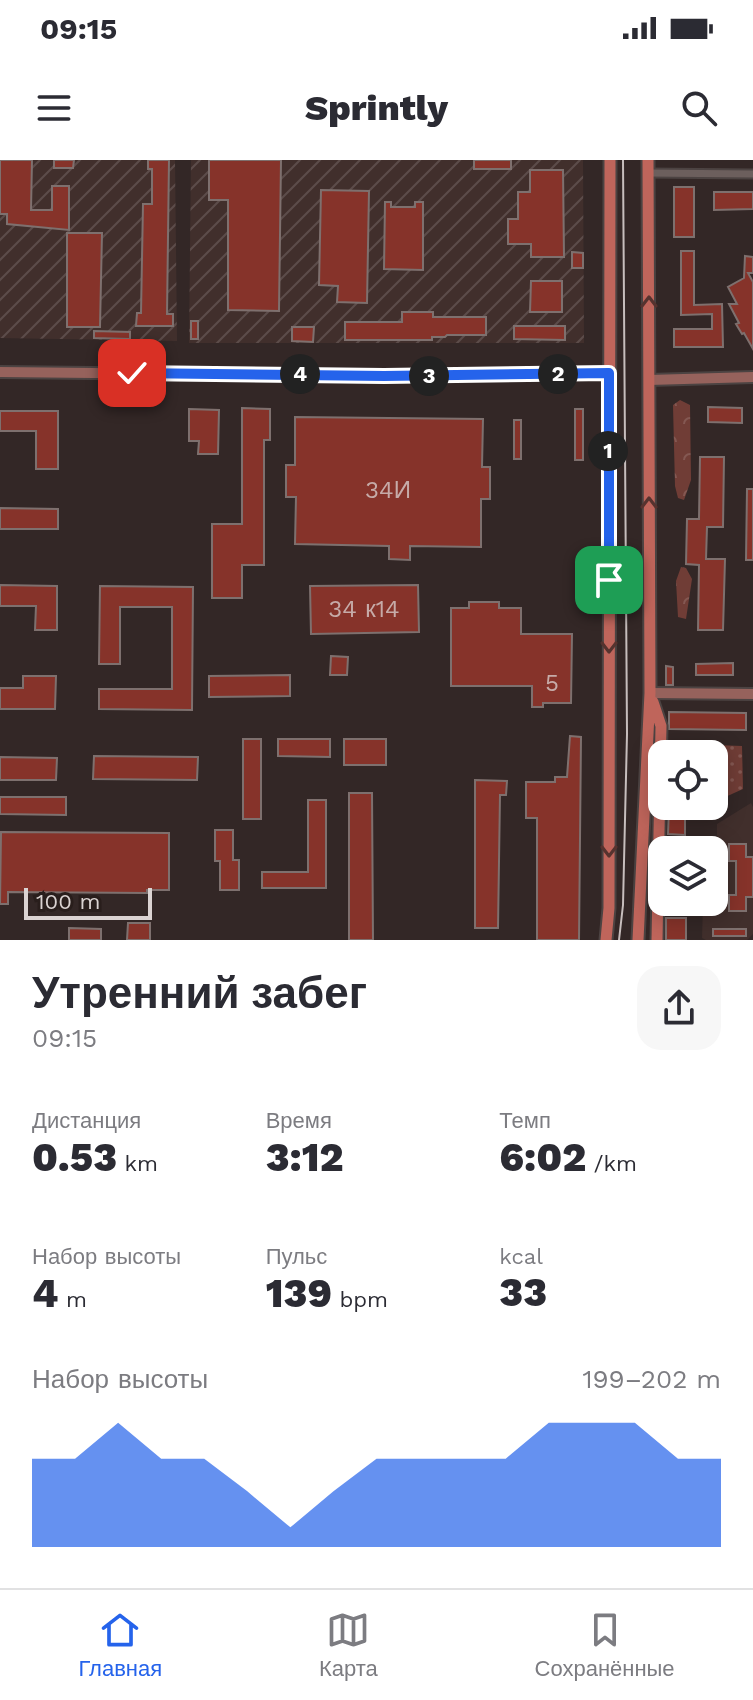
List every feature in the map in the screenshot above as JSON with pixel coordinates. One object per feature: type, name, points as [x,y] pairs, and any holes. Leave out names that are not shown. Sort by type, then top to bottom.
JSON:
[{"type":"main road","points":[[606,940],[609,908],[610,160]]},
{"type":"main road","points":[[638,940],[650,693],[648,160]]},
{"type":"main road","points":[[650,693],[661,726],[657,940]]},
{"type":"street","points":[[648,173],[753,174]]},
{"type":"street","points":[[0,372],[384,376],[609,373]]},
{"type":"street","points":[[649,380],[753,377]]},
{"type":"street","points":[[650,693],[753,694]]},
{"type":"shaded area","points":[[0,160],[175,160],[177,341],[0,338]]},
{"type":"shaded area","points":[[191,160],[583,160],[584,343],[189,343]]},
{"type":"shaded area","points":[[751,803],[753,934],[747,940],[706,940],[702,938],[703,916],[728,916],[728,836],[717,836],[717,824]]},
{"type":"green space","points":[[680,400],[690,405],[691,480],[684,500],[678,498],[675,486],[673,405]]},
{"type":"green space","points":[[681,567],[686,568],[692,579],[686,619],[678,617],[676,581]]},
{"type":"green space","points":[[728,745],[742,746],[743,789],[728,796]]},
{"type":"building","points":[[0,160],[32,160],[31,210],[52,210],[52,186],[69,186],[69,230],[7,224],[7,214],[0,214]]},
{"type":"building","points":[[54,160],[74,160],[73,168],[54,168]]},
{"type":"building","points":[[148,160],[169,160],[167,314],[173,314],[173,326],[136,326],[137,313],[141,313],[143,204],[152,204],[152,169],[148,169]]},
{"type":"building","points":[[209,160],[281,160],[279,311],[228,310],[228,200],[209,200]]},
{"type":"building","points":[[474,160],[511,160],[511,169],[474,169]]},
{"type":"building","points":[[530,170],[563,170],[564,257],[531,257],[531,244],[508,244],[508,219],[518,219],[518,192],[530,192]]},
{"type":"building","points":[[674,187],[694,187],[694,237],[674,237]]},
{"type":"building","points":[[321,190],[369,191],[367,303],[337,302],[338,286],[319,285]]},
{"type":"building","points":[[714,192],[753,192],[753,209],[714,210]]},
{"type":"building","points":[[385,202],[391,202],[391,207],[415,207],[415,202],[423,202],[423,270],[384,269]]},
{"type":"building","points":[[67,233],[102,233],[100,327],[67,327]]},
{"type":"building","points":[[681,251],[694,251],[694,305],[722,304],[723,347],[674,347],[674,329],[712,329],[712,314],[681,315]]},
{"type":"building","points":[[572,252],[583,253],[583,268],[572,268]]},
{"type":"building","points":[[745,256],[753,257],[753,273],[748,273],[753,282],[753,349],[736,324],[739,323],[729,304],[737,304],[728,287],[744,278]]},
{"type":"building","points":[[531,281],[562,281],[562,312],[530,312]]},
{"type":"building","points":[[402,312],[433,312],[433,317],[486,317],[486,335],[447,335],[432,337],[432,340],[345,340],[345,322],[402,322]]},
{"type":"building","points":[[191,321],[198,321],[198,339],[191,339]]},
{"type":"building","points":[[514,326],[565,326],[565,340],[514,339]]},
{"type":"building","points":[[292,327],[314,327],[313,342],[292,341]]},
{"type":"building","points":[[94,331],[130,332],[130,339],[94,338]]},
{"type":"building","points":[[708,407],[742,408],[742,423],[708,422]]},
{"type":"building","points":[[242,408],[270,409],[270,440],[264,440],[264,565],[242,565],[242,598],[212,598],[212,524],[242,524]]},
{"type":"building","points":[[189,409],[219,410],[218,454],[198,454],[199,441],[189,441]]},
{"type":"building","points":[[575,409],[583,409],[583,460],[575,460]]},
{"type":"building","points":[[0,411],[58,411],[58,469],[36,469],[36,431],[0,431]]},
{"type":"building","points":[[295,417],[483,419],[482,467],[490,467],[490,499],[481,499],[481,547],[410,546],[410,560],[389,559],[389,546],[295,544],[296,497],[286,497],[286,465],[295,465]]},
{"type":"building","points":[[514,420],[521,420],[521,459],[514,459]]},
{"type":"building","points":[[700,457],[724,457],[723,527],[707,527],[706,559],[725,559],[723,630],[698,630],[699,565],[686,564],[687,519],[699,519]]},
{"type":"building","points":[[747,489],[753,489],[753,560],[746,560]]},
{"type":"building","points":[[0,508],[58,509],[58,529],[0,529]]},
{"type":"building","points":[[0,585],[57,586],[57,630],[35,630],[36,606],[0,606]]},
{"type":"building","points":[[418,585],[419,632],[311,634],[310,586]]},
{"type":"building","points":[[100,586],[193,587],[192,710],[99,709],[99,689],[172,689],[172,607],[120,607],[120,664],[99,664]]},
{"type":"building","points":[[469,602],[499,602],[499,608],[521,608],[521,634],[572,634],[571,703],[543,703],[543,707],[532,707],[532,686],[451,686],[451,608],[469,608]]},
{"type":"building","points":[[331,656],[348,657],[347,675],[330,675]]},
{"type":"building","points":[[733,663],[733,675],[696,675],[696,664]]},
{"type":"building","points":[[666,666],[673,667],[673,685],[666,685]]},
{"type":"building","points":[[290,675],[290,696],[209,697],[209,676]]},
{"type":"building","points":[[23,676],[56,676],[55,709],[0,709],[0,688],[23,688]]},
{"type":"building","points":[[669,712],[746,713],[746,730],[669,729]]},
{"type":"building","points":[[570,736],[581,737],[579,940],[537,940],[537,818],[526,818],[526,782],[555,782],[555,777],[567,777]]},
{"type":"building","points":[[243,739],[261,739],[261,819],[243,819]]},
{"type":"building","points":[[278,739],[330,739],[330,757],[278,756]]},
{"type":"building","points":[[344,739],[386,739],[386,765],[344,765]]},
{"type":"building","points":[[94,756],[198,757],[197,780],[93,779]]},
{"type":"building","points":[[0,757],[57,758],[56,780],[0,780]]},
{"type":"building","points":[[475,780],[507,781],[506,795],[500,795],[498,928],[475,928]]},
{"type":"building","points":[[349,793],[372,793],[373,940],[349,940]]},
{"type":"building","points":[[0,797],[66,797],[66,815],[0,814]]},
{"type":"building","points":[[308,800],[326,800],[326,888],[262,888],[262,872],[308,872]]},
{"type":"building","points":[[668,820],[685,820],[685,835],[668,834]]},
{"type":"building","points":[[215,830],[233,830],[233,860],[239,860],[239,890],[220,890],[220,861],[215,861]]},
{"type":"building","points":[[1,832],[169,833],[169,890],[147,890],[147,893],[8,892],[8,904],[0,904]]},
{"type":"building","points":[[729,844],[746,844],[746,857],[753,857],[753,897],[746,897],[746,911],[729,911],[729,895],[736,895],[736,861],[729,861]]},
{"type":"building","points":[[666,918],[686,918],[686,940],[666,940]]},
{"type":"building","points":[[128,923],[150,923],[150,940],[127,940]]},
{"type":"building","points":[[69,928],[101,929],[101,940],[69,940]]},
{"type":"building","points":[[713,929],[746,929],[746,936],[713,936]]},
{"type":"tram line","points":[[619,940],[623,905],[627,734],[623,160]]},
{"type":"route","points":[[132,373],[384,376],[609,373],[609,580]]}]
